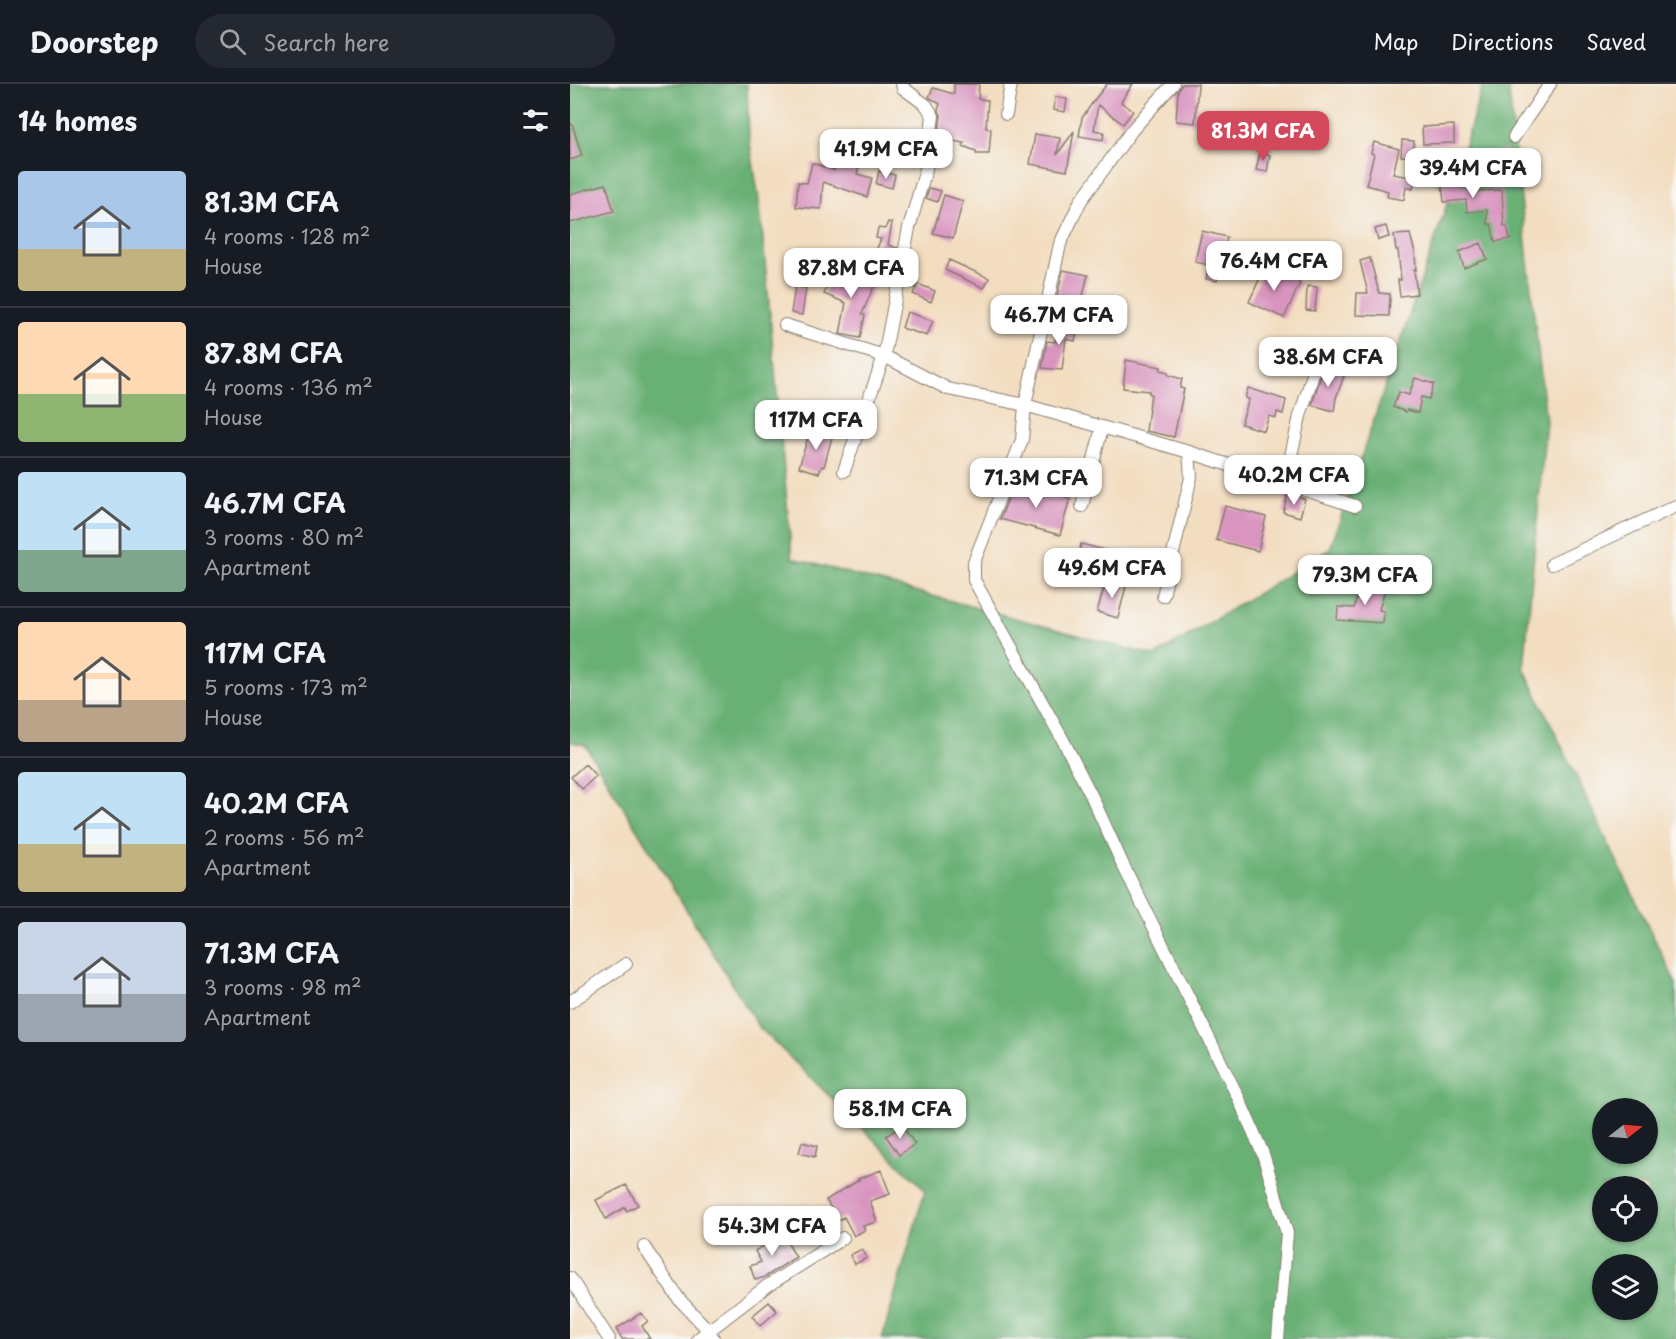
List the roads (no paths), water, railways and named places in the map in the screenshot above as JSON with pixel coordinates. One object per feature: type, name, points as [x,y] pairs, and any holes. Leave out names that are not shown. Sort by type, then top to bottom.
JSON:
[{"type":"street","points":[[844,471],[884,356],[909,228],[926,169],[933,116],[926,105],[903,88],[902,84]]},
{"type":"street","points":[[1006,114],[1011,84]]},
{"type":"street","points":[[1173,84],[1132,130],[1080,202],[1060,244],[1025,405],[1022,440],[974,562],[974,580],[1064,742],[1239,1099],[1263,1154],[1287,1233],[1278,1339]]},
{"type":"street","points":[[1514,137],[1550,84]]},
{"type":"street","points":[[785,325],[884,356],[948,389],[1025,405],[1190,452],[1355,506]]},
{"type":"street","points":[[1285,482],[1300,416],[1314,371]]},
{"type":"street","points":[[1083,506],[1102,428]]},
{"type":"street","points":[[1163,596],[1191,477],[1190,452]]},
{"type":"street","points":[[1552,564],[1676,506]]},
{"type":"street","points":[[570,1002],[626,964]]},
{"type":"street","points":[[698,1339],[712,1335],[766,1286],[843,1238]]},
{"type":"street","points":[[644,1247],[679,1299],[712,1335]]},
{"type":"street","points":[[570,1278],[609,1339]]}]
